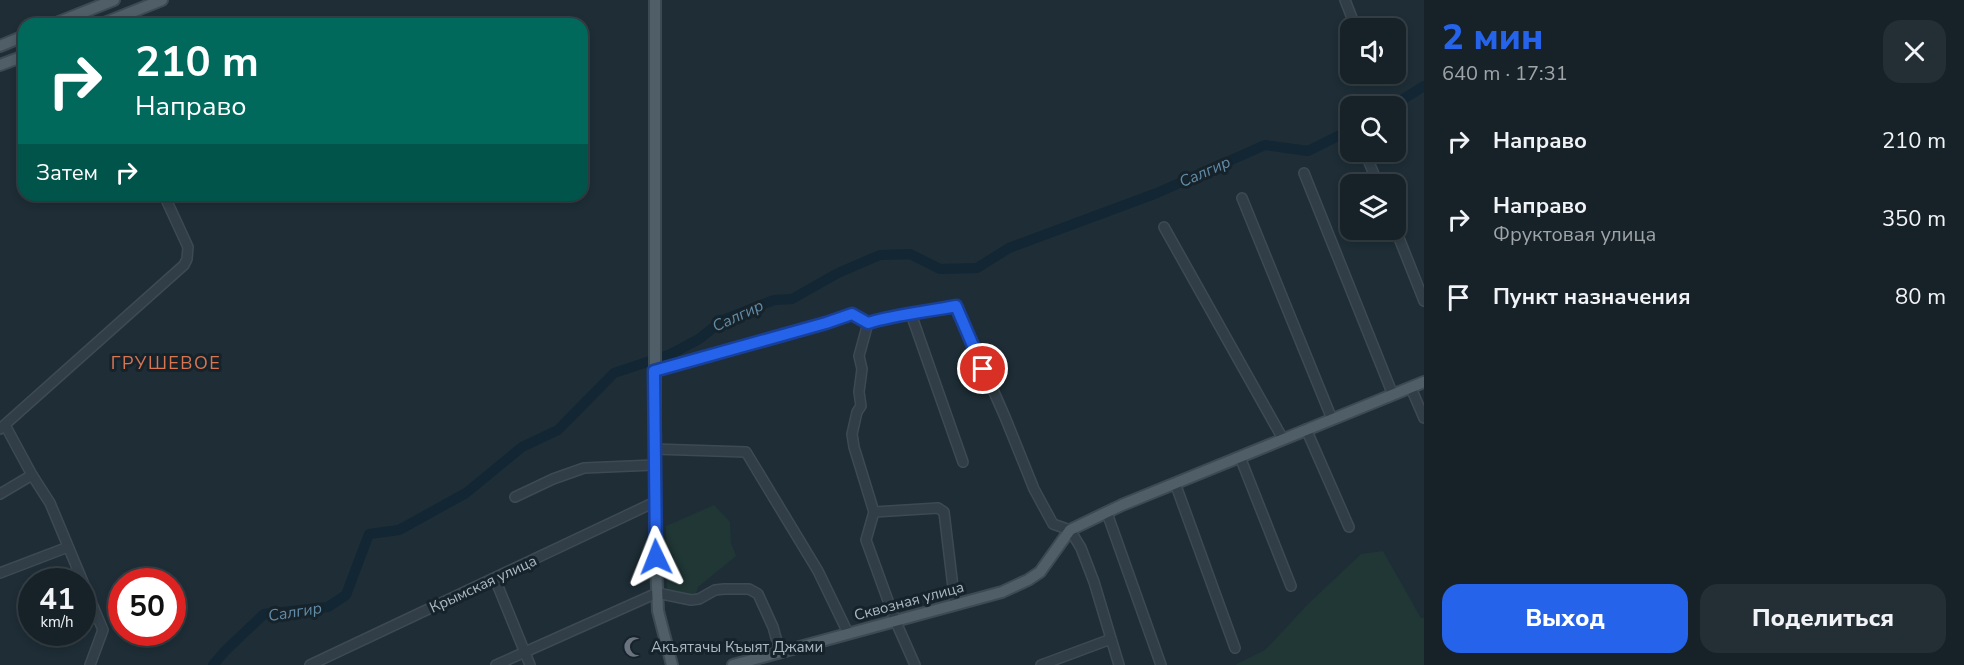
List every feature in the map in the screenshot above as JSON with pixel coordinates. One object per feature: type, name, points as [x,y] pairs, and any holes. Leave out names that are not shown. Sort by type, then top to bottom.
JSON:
[{"type":"main road","points":[[69,18],[114,0]]},
{"type":"main road","points":[[117,18],[162,0]]},
{"type":"main road","points":[[655,0],[654,465],[657,593],[658,611],[672,665]]},
{"type":"main road","points":[[0,46],[18,38]]},
{"type":"main road","points":[[0,65],[18,58]]},
{"type":"main road","points":[[1070,530],[1122,505],[1424,382]]},
{"type":"main road","name":"Сквозная улица","points":[[734,665],[1002,592],[1040,572],[1070,530]]},
{"type":"street","points":[[1345,0],[1352,18]]},
{"type":"street","points":[[1304,173],[1393,395]]},
{"type":"street","points":[[1242,198],[1332,419]]},
{"type":"street","points":[[90,665],[103,630],[50,503],[3,427],[184,265],[188,248],[167,201]]},
{"type":"street","points":[[1164,227],[1283,439]]},
{"type":"street","points":[[1400,240],[1424,301]]},
{"type":"street","points":[[654,370],[852,314],[868,323],[889,316],[956,306],[1034,489],[1053,524],[1070,530],[1081,548],[1094,582],[1119,665]]},
{"type":"street","points":[[911,314],[963,462]]},
{"type":"street","points":[[868,323],[859,356],[862,369],[859,392],[861,406],[857,412],[852,434],[874,512],[866,540],[895,620],[915,665]]},
{"type":"street","points":[[1411,388],[1424,418]]},
{"type":"street","points":[[1306,429],[1349,527]]},
{"type":"street","points":[[654,449],[746,452],[818,572],[848,633]]},
{"type":"street","points":[[1240,457],[1291,586]]},
{"type":"street","points":[[515,497],[584,468],[654,465]]},
{"type":"street","points":[[0,494],[32,474]]},
{"type":"street","points":[[1175,483],[1235,648]]},
{"type":"street","name":"Крымская улица","points":[[310,665],[655,502]]},
{"type":"street","points":[[874,512],[941,509],[944,513],[955,604]]},
{"type":"street","points":[[1107,513],[1161,665]]},
{"type":"street","points":[[0,573],[68,547]]},
{"type":"street","points":[[495,579],[530,665]]},
{"type":"street","points":[[496,665],[657,593],[691,600],[699,599],[715,590],[749,589],[755,591],[772,627],[780,652]]},
{"type":"street","points":[[1041,665],[1111,639]]},
{"type":"green space","points":[[714,505],[730,522],[731,543],[736,556],[698,587],[696,595],[691,598],[667,592],[666,526]]},
{"type":"green space","points":[[1383,551],[1421,618],[1424,618],[1424,665],[1235,665],[1265,650],[1308,604],[1361,554]]},
{"type":"waterway","name":"Салгир","points":[[1406,97],[1424,86]]},
{"type":"waterway","name":"Салгир","points":[[213,665],[264,614],[328,607],[346,595],[369,534],[399,530],[466,493],[522,447],[558,430],[614,373],[671,354],[699,339],[723,320],[774,300],[792,299],[838,273],[880,255],[910,254],[940,269],[977,268],[1009,248],[1157,193],[1265,145],[1308,151],[1340,135]]},
{"type":"place","name":"Акъятачы Къыят Джами","points":[[634,647]]},
{"type":"district","name":"ГРУШЕВОЕ","points":[[166,363]]},
{"type":"route","points":[[656,557],[654,371],[852,314],[868,323],[889,316],[956,306],[983,369]]}]
